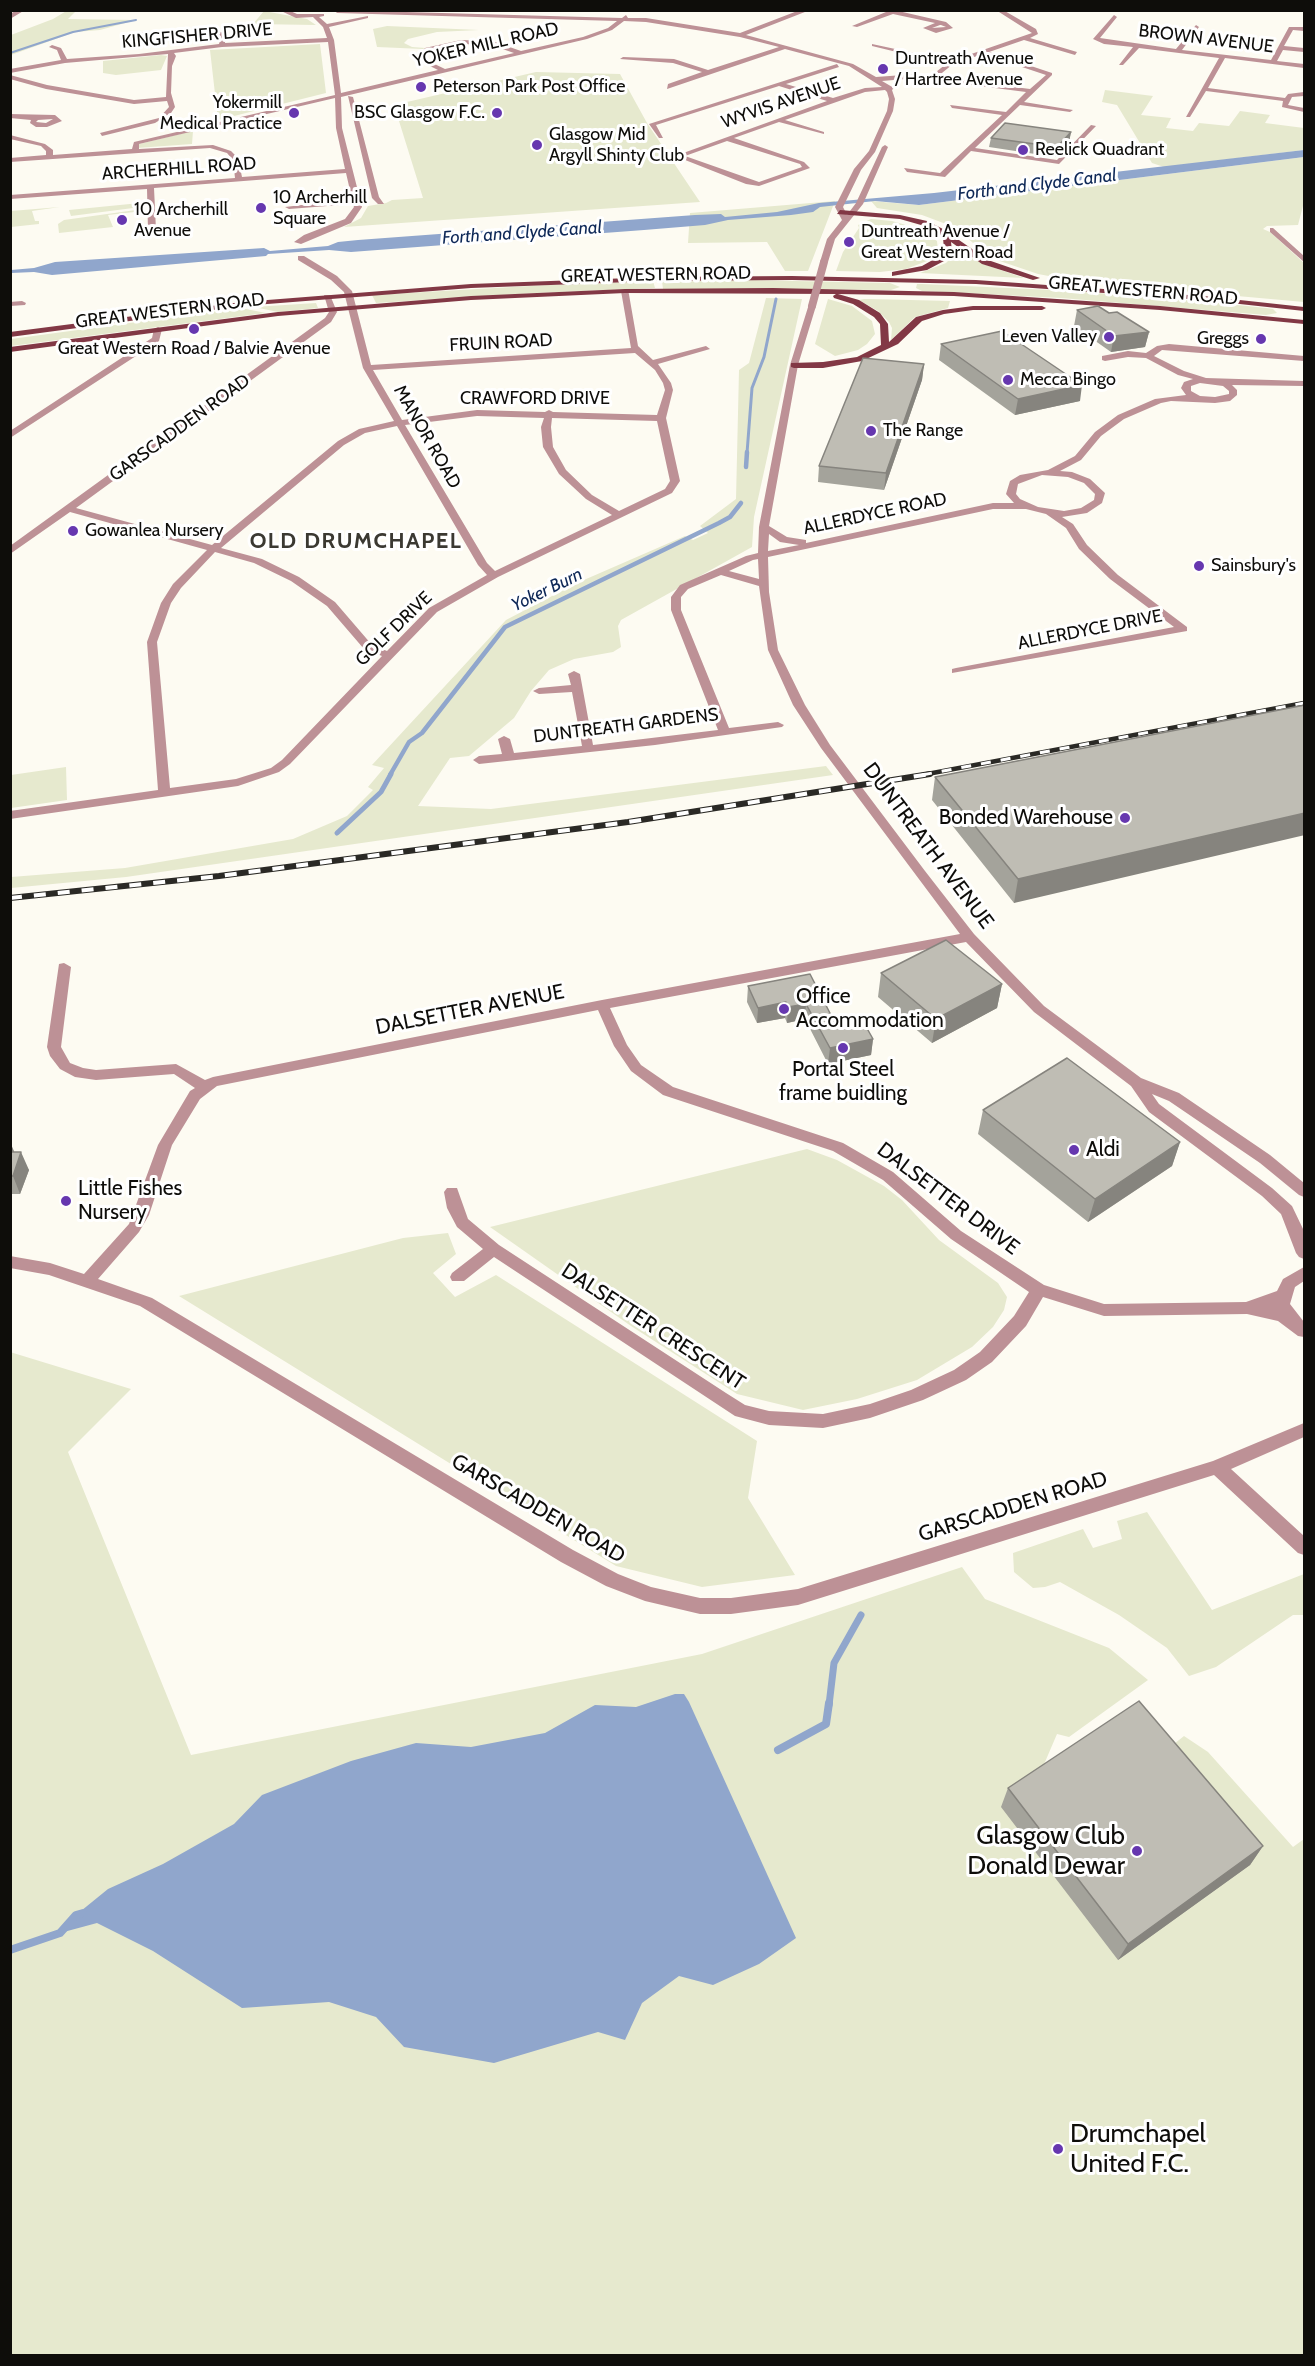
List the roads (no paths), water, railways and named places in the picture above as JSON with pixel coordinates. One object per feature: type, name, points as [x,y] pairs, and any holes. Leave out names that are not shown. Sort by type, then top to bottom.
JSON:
[{"type":"main road","points":[[840,209],[855,208],[924,223],[985,262],[1018,274],[1043,279],[1058,287]]},
{"type":"main road","points":[[851,279],[912,271],[934,264],[946,255],[947,236]]},
{"type":"main road","name":"GREAT WESTERN ROAD","points":[[10,334],[172,312],[327,297],[590,281],[851,279],[1058,287],[1305,309]]},
{"type":"main road","points":[[809,290],[849,299],[872,311],[884,324],[885,345]]},
{"type":"main road","name":"GREAT WESTERN ROAD","points":[[10,350],[158,329],[330,309],[502,296],[625,291],[809,290],[970,295],[1189,310],[1305,322]]},
{"type":"main road","points":[[794,365],[847,362],[870,355],[885,345],[895,342],[919,319],[943,312],[973,308],[1189,310]]},
{"type":"street","points":[[10,17],[22,10]]},
{"type":"street","points":[[282,10],[293,15],[315,16],[337,11],[623,15]]},
{"type":"street","points":[[465,10],[623,15],[743,34],[807,10]]},
{"type":"street","points":[[572,10],[634,16],[743,34],[852,60],[886,78]]},
{"type":"street","points":[[884,10],[938,24]]},
{"type":"street","points":[[1000,11],[1019,11]]},
{"type":"street","points":[[933,78],[951,63],[1035,34],[1034,30],[1000,11]]},
{"type":"street","name":"YOKER MILL ROAD","points":[[135,151],[136,143],[599,34],[610,29],[623,15],[634,16],[647,12]]},
{"type":"street","points":[[855,26],[892,12]]},
{"type":"street","points":[[326,26],[376,15],[597,21]]},
{"type":"street","points":[[298,242],[348,220],[357,210],[357,201],[339,128],[339,78],[331,40],[326,26],[315,16]]},
{"type":"street","name":"BROWN AVENUE","points":[[1114,17],[1096,39],[1104,42],[1305,66]]},
{"type":"street","points":[[1178,51],[1196,27]]},
{"type":"street","points":[[1273,62],[1283,48],[1291,28],[1305,29]]},
{"type":"street","points":[[213,31],[224,35],[222,45]]},
{"type":"street","points":[[139,42],[155,33]]},
{"type":"street","points":[[125,35],[139,42]]},
{"type":"street","points":[[1024,38],[1075,53]]},
{"type":"street","name":"KINGFISHER DRIVE","points":[[10,71],[65,61],[139,56],[222,45],[331,40]]},
{"type":"street","points":[[139,42],[139,56]]},
{"type":"street","points":[[445,71],[421,60],[420,57],[427,49],[461,42],[492,43],[520,53]]},
{"type":"street","points":[[669,88],[670,85],[791,45],[844,62],[877,79],[887,88],[892,99],[872,152],[858,169],[845,192],[840,209],[845,219]]},
{"type":"street","points":[[874,45],[951,63]]},
{"type":"street","points":[[1121,64],[1137,46]]},
{"type":"street","points":[[52,47],[59,49],[65,61]]},
{"type":"street","points":[[1283,48],[1305,50]]},
{"type":"street","points":[[92,131],[103,136],[161,119],[172,107],[168,93],[169,66],[173,56],[170,52]]},
{"type":"street","points":[[907,170],[942,175],[1050,74],[982,52]]},
{"type":"street","points":[[1188,116],[1223,56]]},
{"type":"street","points":[[623,59],[674,61],[707,72]]},
{"type":"street","points":[[661,136],[652,124],[837,66]]},
{"type":"street","points":[[10,77],[117,100],[134,102],[170,99]]},
{"type":"street","name":"WYVIS AVENUE","points":[[726,138],[802,163],[806,168],[759,184],[749,183],[678,156],[726,138],[832,100],[865,90],[887,88],[898,90],[886,78]]},
{"type":"street","points":[[877,79],[933,78],[1030,91]]},
{"type":"street","name":"YOKER MILL ROAD","points":[[361,83],[392,82]]},
{"type":"street","points":[[778,84],[832,100]]},
{"type":"street","points":[[1203,89],[1287,100]]},
{"type":"street","points":[[714,93],[732,99]]},
{"type":"street","points":[[1304,93],[1290,95],[1284,106],[1305,110]]},
{"type":"street","points":[[350,97],[376,198],[381,202]]},
{"type":"street","points":[[1018,104],[1070,111]]},
{"type":"street","points":[[952,106],[1006,114]]},
{"type":"street","points":[[10,116],[36,118]]},
{"type":"street","points":[[778,120],[822,134]]},
{"type":"street","points":[[339,128],[359,126]]},
{"type":"street","points":[[994,126],[1005,128]]},
{"type":"street","points":[[970,149],[1059,162],[1093,126]]},
{"type":"street","name":"DUNTREATH AVENUE","points":[[890,135],[855,208],[831,238],[794,365],[764,527],[763,584],[773,650],[803,713],[880,821],[969,937],[997,968],[1039,1009],[1136,1082],[1174,1096],[1265,1159],[1305,1191]]},
{"type":"street","points":[[10,137],[43,145],[50,150],[49,157]]},
{"type":"street","points":[[1071,137],[1082,138]]},
{"type":"street","points":[[10,160],[199,146],[221,148],[236,159],[239,180]]},
{"type":"street","name":"ARCHERHILL ROAD","points":[[10,197],[350,171]]},
{"type":"street","points":[[150,186],[153,230]]},
{"type":"street","points":[[289,207],[357,201]]},
{"type":"street","points":[[1273,230],[1305,260]]},
{"type":"street","points":[[302,258],[334,278],[348,291],[349,295]]},
{"type":"street","points":[[625,291],[631,340],[637,350]]},
{"type":"street","name":"MANOR ROAD","points":[[349,295],[367,368],[483,565],[494,575]]},
{"type":"street","points":[[327,297],[330,309]]},
{"type":"street","points":[[10,304],[22,303]]},
{"type":"street","name":"GARSCADDEN ROAD","points":[[10,552],[328,320],[333,316],[330,309]]},
{"type":"street","points":[[10,435],[156,339],[158,329]]},
{"type":"street","points":[[1148,356],[1160,348],[1169,347],[1305,358]]},
{"type":"street","points":[[651,363],[706,348]]},
{"type":"street","name":"GOLF DRIVE","points":[[10,815],[238,782],[275,770],[433,610],[494,575],[660,497],[673,487],[675,481],[662,418],[669,390],[658,368],[637,350]]},
{"type":"street","name":"FRUIN ROAD","points":[[367,368],[637,350]]},
{"type":"street","points":[[1105,358],[1128,354],[1148,356],[1181,374],[1206,380]]},
{"type":"street","points":[[1181,374],[1186,387],[1198,398]]},
{"type":"street","name":"ALLERDYCE ROAD","points":[[1049,472],[1078,458],[1098,434],[1114,421],[1171,398],[1186,387],[1206,380],[1253,385],[1305,384]]},
{"type":"street","name":"ALLERDYCE ROAD","points":[[1221,382],[1234,392]]},
{"type":"street","name":"ALLERDYCE ROAD","points":[[1171,398],[1221,400],[1253,385]]},
{"type":"street","name":"CRAWFORD DRIVE","points":[[164,793],[152,665],[152,642],[157,624],[177,586],[213,549],[341,443],[362,431],[400,422],[477,413],[549,413],[662,418]]},
{"type":"street","points":[[549,413],[546,427],[548,447],[562,472],[589,497],[619,515]]},
{"type":"street","points":[[1070,526],[1084,511],[1096,505],[1100,497],[1093,484],[1080,478],[1078,458]]},
{"type":"street","name":"ALLERDYCE ROAD","points":[[1025,506],[1011,494],[1011,487],[1017,480],[1029,474],[1049,472],[1080,478]]},
{"type":"street","name":"ALLERDYCE ROAD","points":[[993,506],[1011,494]]},
{"type":"street","name":"ALLERDYCE ROAD","points":[[725,733],[675,603],[676,597],[684,587],[718,571],[763,555],[993,506],[1025,506],[1050,513],[1072,514],[1084,511]]},
{"type":"street","points":[[70,509],[258,561],[295,579],[331,604],[368,647],[388,655]]},
{"type":"street","name":"ALLERDYCE DRIVE","points":[[956,671],[1184,629],[1114,577],[1083,547],[1070,526],[1050,513]]},
{"type":"street","points":[[764,527],[784,540],[818,543]]},
{"type":"street","points":[[718,571],[763,584]]},
{"type":"street","points":[[574,674],[588,748]]},
{"type":"street","points":[[539,691],[577,688]]},
{"type":"street","name":"DUNTREATH GARDENS","points":[[479,760],[778,725]]},
{"type":"street","points":[[504,739],[509,757]]},
{"type":"street","name":"DALSETTER AVENUE","points":[[88,1280],[134,1228],[141,1215],[165,1145],[182,1114],[195,1095],[205,1087],[224,1078],[969,937]]},
{"type":"street","points":[[64,967],[54,1047],[57,1056],[65,1066],[80,1073],[96,1075],[159,1068],[176,1069],[205,1087]]},
{"type":"street","name":"DALSETTER DRIVE","points":[[602,1005],[621,1046],[636,1068],[668,1090],[714,1108],[838,1147],[888,1176],[956,1235],[1039,1290],[1086,1306],[1110,1310],[1247,1308],[1282,1316],[1299,1327]]},
{"type":"street","name":"DUNTREATH AVENUE","points":[[1136,1082],[1154,1108],[1267,1192],[1287,1210],[1305,1253]]},
{"type":"street","name":"DALSETTER CRESCENT","points":[[452,1192],[455,1208],[462,1223],[494,1249],[741,1411],[769,1418],[823,1421],[870,1411],[917,1395],[960,1375],[986,1358],[1006,1338],[1020,1321],[1039,1290]]},
{"type":"street","points":[[458,1277],[494,1249]]},
{"type":"street","name":"GARSCADDEN ROAD","points":[[10,1262],[50,1269],[88,1280],[146,1302],[567,1556],[612,1580],[651,1595],[700,1606],[730,1606],[798,1597],[1216,1467],[1305,1430]]},
{"type":"street","points":[[1299,1327],[1284,1312],[1283,1295],[1289,1283],[1305,1273]]},
{"type":"street","name":"DALSETTER DRIVE","points":[[1247,1308],[1283,1295]]},
{"type":"street","points":[[1216,1467],[1305,1547]]},
{"type":"water","name":"Forth and Clyde Canal","points":[[1304,150],[1304,157],[919,205],[875,201],[820,207],[813,212],[728,220],[705,225],[351,252],[329,250],[268,254],[52,275],[34,272],[11,273],[11,270],[34,268],[55,262],[264,248],[270,251],[328,246],[338,242],[358,240],[695,215],[721,214],[725,217],[777,212],[819,203],[934,193]]},
{"type":"water","points":[[675,1694],[684,1694],[689,1702],[796,1938],[759,1964],[713,1985],[679,1976],[642,2003],[625,2040],[598,2032],[494,2063],[404,2047],[376,2017],[329,2002],[242,2008],[153,1951],[97,1923],[60,1933],[76,1915],[108,1889],[163,1864],[234,1824],[262,1795],[351,1761],[416,1743],[471,1747],[545,1733],[595,1705],[636,1707]]},
{"type":"waterway","points":[[10,53],[73,32],[136,20]]},
{"type":"waterway","name":"Yoker Burn","points":[[747,453],[752,388],[764,357],[776,299]]},
{"type":"waterway","name":"Yoker Burn","points":[[746,467],[747,452]]},
{"type":"waterway","name":"Yoker Burn","points":[[390,775],[409,742],[422,733],[505,627],[719,523],[730,517],[741,503]]},
{"type":"waterway","name":"Yoker Burn","points":[[337,833],[381,792],[391,774]]},
{"type":"waterway","points":[[829,1705],[834,1663],[861,1615]]},
{"type":"waterway","points":[[778,1750],[826,1724],[829,1703]]},
{"type":"waterway","points":[[10,1950],[60,1933],[76,1915],[83,1913]]},
{"type":"railway","points":[[922,775],[1304,703]]},
{"type":"railway","points":[[10,898],[219,876],[628,822],[930,774]]},
{"type":"place","name":"Duntreath Avenue / Hartree Avenue","points":[[883,69]]},
{"type":"place","name":"Peterson Park Post Office","points":[[421,87]]},
{"type":"place","name":"Yokermill Medical Practice","points":[[294,113]]},
{"type":"place","name":"BSC Glasgow F.C.","points":[[497,113]]},
{"type":"place","name":"Glasgow Mid Argyll Shinty Club","points":[[537,145]]},
{"type":"place","name":"Reelick Quadrant","points":[[1023,150]]},
{"type":"place","name":"10 Archerhill Square","points":[[261,208]]},
{"type":"place","name":"10 Archerhill Avenue","points":[[122,220]]},
{"type":"place","name":"Duntreath Avenue / Great Western Road","points":[[849,242]]},
{"type":"place","name":"Great Western Road / Balvie Avenue","points":[[194,329]]},
{"type":"place","name":"Leven Valley","points":[[1109,337]]},
{"type":"place","name":"Greggs","points":[[1261,339]]},
{"type":"place","name":"Mecca Bingo","points":[[1008,380]]},
{"type":"place","name":"The Range","points":[[871,431]]},
{"type":"place","name":"Gowanlea Nursery","points":[[73,531]]},
{"type":"place","name":"Sainsbury's","points":[[1199,566]]},
{"type":"place","name":"Bonded Warehouse","points":[[1125,818]]},
{"type":"place","name":"Office Accommodation","points":[[784,1009]]},
{"type":"place","name":"Portal Steel frame buidling","points":[[843,1048]]},
{"type":"place","name":"Aldi","points":[[1074,1150]]},
{"type":"place","name":"Little Fishes Nursery","points":[[66,1201]]},
{"type":"place","name":"Glasgow Club Donald Dewar","points":[[1137,1851]]},
{"type":"place","name":"Drumchapel United F.C.","points":[[1058,2149]]},
{"type":"district","name":"OLD DRUMCHAPEL","points":[[356,542]]}]
